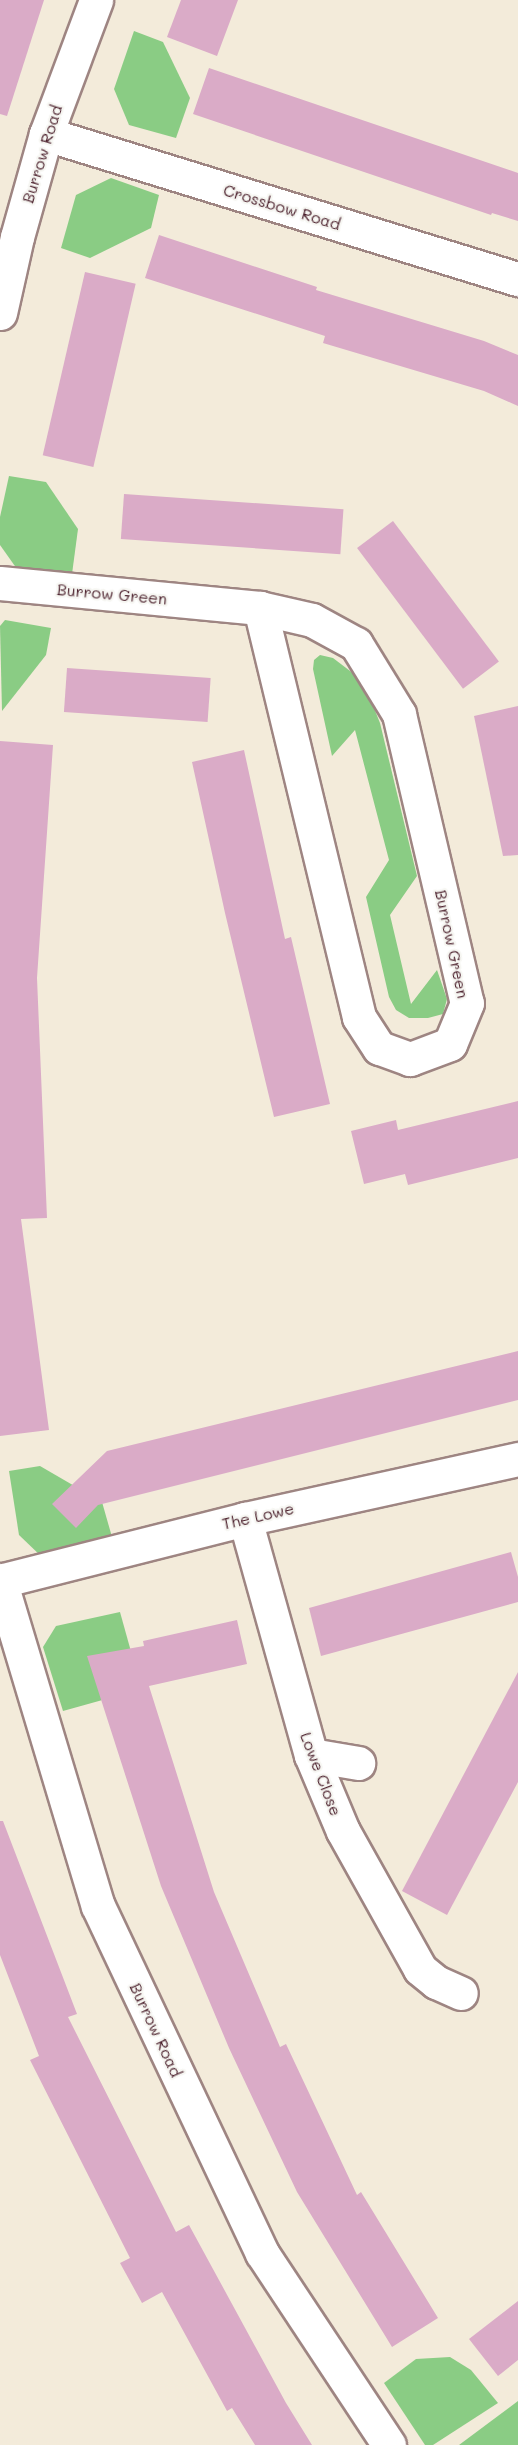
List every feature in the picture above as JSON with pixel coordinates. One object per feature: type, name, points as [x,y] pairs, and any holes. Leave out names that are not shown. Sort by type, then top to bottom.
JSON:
[{"type":"street","name":"Burrow Road","points":[[0,313],[46,134],[96,0]]},
{"type":"street","name":"Crossbow Road","points":[[46,134],[518,279]]},
{"type":"street","name":"Burrow Green","points":[[0,583],[260,608],[312,620],[356,644],[399,714],[467,1003],[450,1044],[410,1059],[378,1048],[359,1017],[260,608]]},
{"type":"street","name":"The Lowe","points":[[0,1580],[245,1519],[518,1459]]},
{"type":"street","name":"Lowe Close","points":[[245,1519],[311,1755],[343,1831],[420,1969],[436,1982],[461,1993]]},
{"type":"street","name":"Burrow Road","points":[[0,1580],[98,1906],[262,2253],[388,2445]]},
{"type":"street","points":[[311,1755],[358,1762]]},
{"type":"green space","points":[[134,31],[163,42],[190,98],[176,138],[129,125],[114,89]]},
{"type":"green space","points":[[111,178],[159,195],[151,228],[90,258],[61,248],[76,195]]},
{"type":"green space","points":[[9,476],[46,482],[78,529],[72,574],[17,569],[0,545],[0,517]]},
{"type":"green space","points":[[5,620],[51,628],[46,655],[2,711],[0,626]]},
{"type":"green space","points":[[320,655],[333,658],[354,674],[368,693],[380,723],[417,876],[390,915],[411,1004],[437,970],[447,999],[443,1014],[428,1018],[409,1018],[396,1010],[389,997],[366,897],[389,860],[355,730],[332,756],[313,669],[314,660]]},
{"type":"green space","points":[[40,1466],[102,1502],[114,1544],[44,1559],[19,1535],[9,1471]]},
{"type":"green space","points":[[120,1612],[135,1666],[124,1694],[63,1711],[43,1647],[56,1626]]},
{"type":"green space","points":[[450,2357],[471,2370],[498,2403],[433,2445],[425,2445],[384,2383],[416,2359]]},
{"type":"green space","points":[[518,2401],[518,2445],[459,2445]]},
{"type":"building","points":[[0,0],[44,0],[7,116],[0,114]]},
{"type":"building","points":[[181,0],[238,0],[217,56],[167,37]]},
{"type":"building","points":[[209,68],[518,173],[518,221],[492,213],[491,215],[193,114]]},
{"type":"building","points":[[159,235],[317,287],[316,290],[484,341],[518,355],[518,406],[484,391],[323,343],[325,336],[145,278]]},
{"type":"building","points":[[85,272],[136,284],[93,467],[43,455]]},
{"type":"building","points":[[124,494],[343,509],[340,554],[121,539]]},
{"type":"building","points":[[393,521],[499,662],[463,689],[357,548]]},
{"type":"building","points":[[67,668],[211,678],[208,722],[64,712]]},
{"type":"building","points":[[518,706],[518,855],[503,856],[474,716]]},
{"type":"building","points":[[0,741],[53,745],[37,978],[47,1218],[21,1219],[49,1430],[0,1436]]},
{"type":"building","points":[[244,750],[285,939],[291,937],[330,1104],[274,1117],[225,913],[192,762]]},
{"type":"building","points":[[518,1101],[518,1158],[408,1185],[405,1174],[364,1184],[351,1131],[396,1120],[398,1130]]},
{"type":"building","points":[[518,1351],[518,1400],[98,1505],[76,1528],[52,1504],[107,1451]]},
{"type":"building","points":[[511,1552],[518,1577],[518,1602],[321,1656],[309,1608]]},
{"type":"building","points":[[237,1620],[247,1664],[149,1686],[214,1892],[280,2047],[286,2044],[357,2195],[361,2192],[438,2318],[392,2347],[297,2192],[229,2048],[161,1886],[87,1656],[144,1646],[143,1641]]},
{"type":"building","points":[[518,1672],[518,1782],[447,1915],[402,1891]]},
{"type":"building","points":[[0,1821],[3,1821],[77,2014],[68,2017],[176,2232],[189,2225],[286,2403],[312,2445],[255,2445],[232,2408],[227,2411],[162,2292],[142,2303],[120,2263],[130,2258],[30,2060],[39,2056],[0,1955]]},
{"type":"building","points":[[518,2301],[518,2360],[498,2376],[469,2339]]}]
